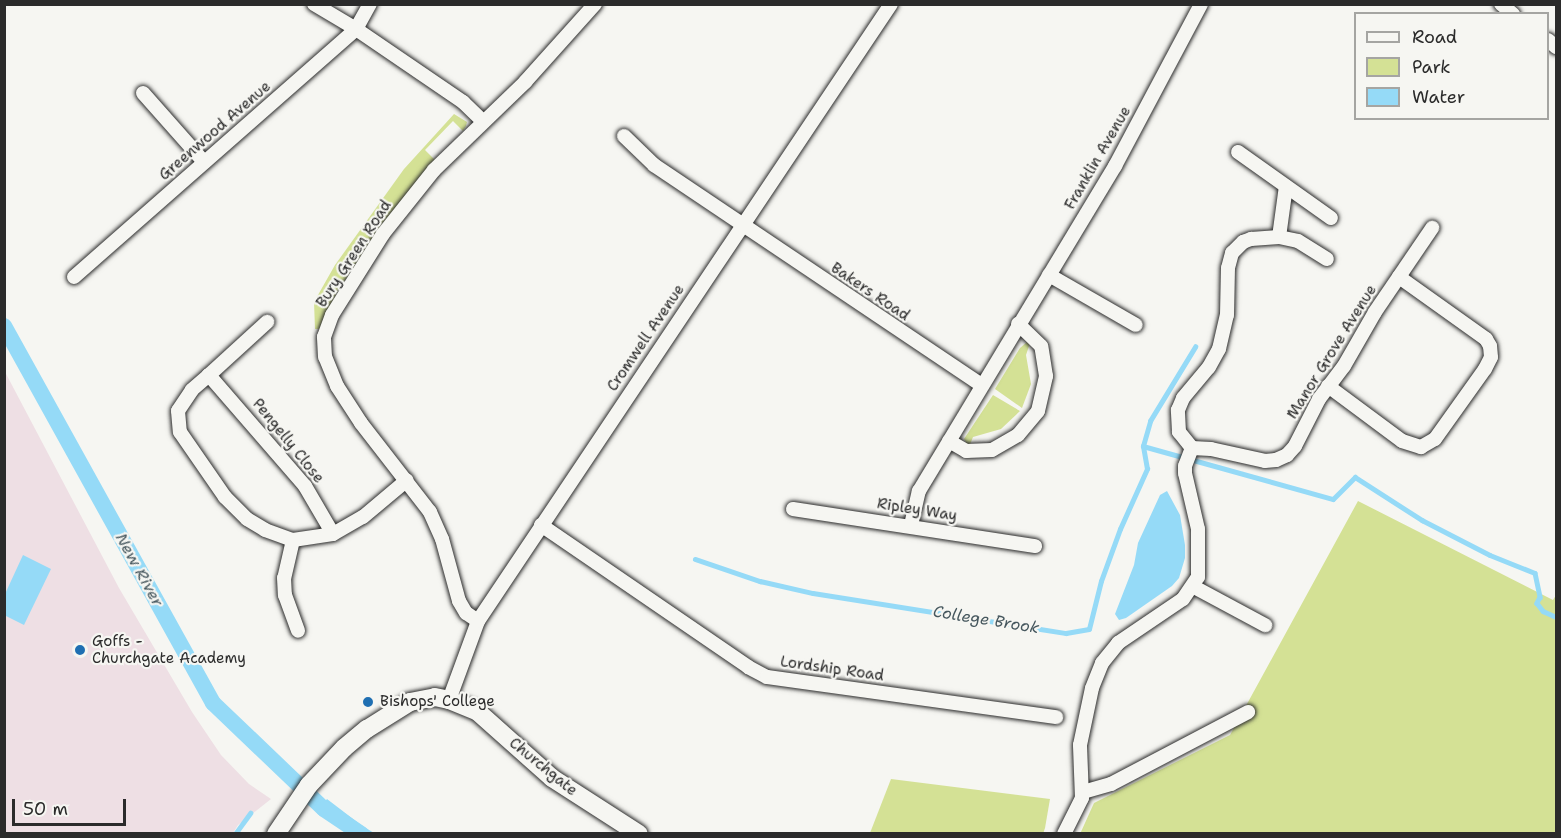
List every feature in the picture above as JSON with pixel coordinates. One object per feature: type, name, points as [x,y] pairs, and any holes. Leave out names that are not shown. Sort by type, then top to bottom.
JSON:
[{"type":"street","points":[[314,4],[356,28],[463,102],[483,121]]},
{"type":"street","name":"Greenwood Avenue","points":[[74,276],[356,28],[370,4]]},
{"type":"street","name":"Bury Green Road","points":[[478,621],[463,609],[437,526],[407,480],[361,423],[337,386],[325,357],[324,337],[333,315],[383,234],[434,170],[525,82],[596,4]]},
{"type":"street","name":"Cromwell Avenue","points":[[449,700],[478,621],[891,4]]},
{"type":"street","name":"Franklin Avenue","points":[[911,525],[919,491],[1115,166],[1201,4]]},
{"type":"street","points":[[142,93],[204,162]]},
{"type":"street","name":"Bakers Road","points":[[624,136],[654,165],[981,385]]},
{"type":"street","points":[[1238,152],[1331,218]]},
{"type":"street","points":[[1279,237],[1286,186]]},
{"type":"street","name":"Manor Grove Avenue","points":[[1189,455],[1211,449],[1264,461],[1282,458],[1295,446],[1328,386],[1432,228]]},
{"type":"street","points":[[1064,834],[1077,812],[1083,792],[1080,745],[1092,688],[1102,663],[1118,643],[1182,600],[1194,587],[1200,559],[1198,529],[1185,473],[1189,455],[1179,432],[1178,410],[1183,398],[1209,367],[1220,349],[1227,315],[1229,259],[1243,242],[1260,237],[1279,237],[1298,241],[1327,258]]},
{"type":"street","points":[[1049,275],[1136,325]]},
{"type":"street","points":[[1328,386],[1402,441],[1421,447],[1435,439],[1485,369],[1491,357],[1490,346],[1486,339],[1399,277]]},
{"type":"street","points":[[267,322],[181,403],[177,417],[180,432],[209,476],[241,514],[265,530],[293,540],[333,534],[363,517],[407,480]]},
{"type":"street","points":[[949,441],[966,451],[992,450],[1018,435],[1038,411],[1046,376],[1041,346],[1018,324]]},
{"type":"street","name":"Pengelly Close","points":[[209,375],[305,486],[333,534]]},
{"type":"street","name":"Ripley Way","points":[[793,509],[911,525],[1035,546]]},
{"type":"street","name":"Lordship Road","points":[[541,525],[748,667],[767,677],[1056,717]]},
{"type":"street","points":[[293,540],[284,578],[285,595],[298,631]]},
{"type":"street","points":[[1194,587],[1265,625]]},
{"type":"street","points":[[276,834],[309,785],[367,729],[410,702],[435,697],[449,700]]},
{"type":"street","name":"Churchgate","points":[[449,700],[478,712],[552,778],[639,834]]},
{"type":"street","points":[[1083,792],[1111,784],[1248,712]]},
{"type":"shaded area","name":"Goffs - Churchgate Academy","points":[[4,370],[119,588],[192,712],[221,755],[249,784],[271,799],[238,825],[233,833],[5,833]]},
{"type":"green space","points":[[454,114],[467,122],[463,131],[453,121],[425,150],[435,160],[381,225],[336,294],[319,329],[315,329],[314,302],[335,265],[404,169]]},
{"type":"green space","points":[[1027,342],[1030,343],[1026,355],[1031,384],[1022,408],[995,389],[1020,348]]},
{"type":"green space","points":[[993,395],[1020,411],[1001,429],[973,437],[969,447],[964,439]]},
{"type":"green space","points":[[1358,501],[1553,600],[1556,595],[1556,833],[1080,834],[1094,803],[1230,735]]},
{"type":"green space","points":[[891,779],[1050,799],[1043,834],[870,833]]},
{"type":"water","points":[[1167,491],[1180,515],[1185,545],[1185,558],[1179,578],[1172,586],[1126,618],[1119,620],[1115,614],[1134,565],[1138,543],[1160,495]]},
{"type":"water","points":[[23,555],[51,569],[24,625],[4,615],[5,594]]},
{"type":"water","points":[[327,799],[374,833],[347,833],[317,811]]},
{"type":"waterway","name":"New River","points":[[4,326],[213,703],[324,809],[361,834]]},
{"type":"waterway","name":"College Brook","points":[[695,559],[760,581],[813,593],[1066,633],[1089,629],[1101,581],[1120,529],[1147,469],[1143,446],[1150,421],[1195,347]]},
{"type":"waterway","points":[[1143,446],[1333,499],[1355,477],[1422,520],[1490,555],[1535,573],[1540,597],[1537,603],[1543,611],[1556,617]]},
{"type":"waterway","name":"College Brook","points":[[235,834],[250,813]]},
{"type":"place","name":"Goffs - Churchgate Academy","points":[[80,650]]},
{"type":"place","name":"Bishops' College","points":[[368,702]]}]
